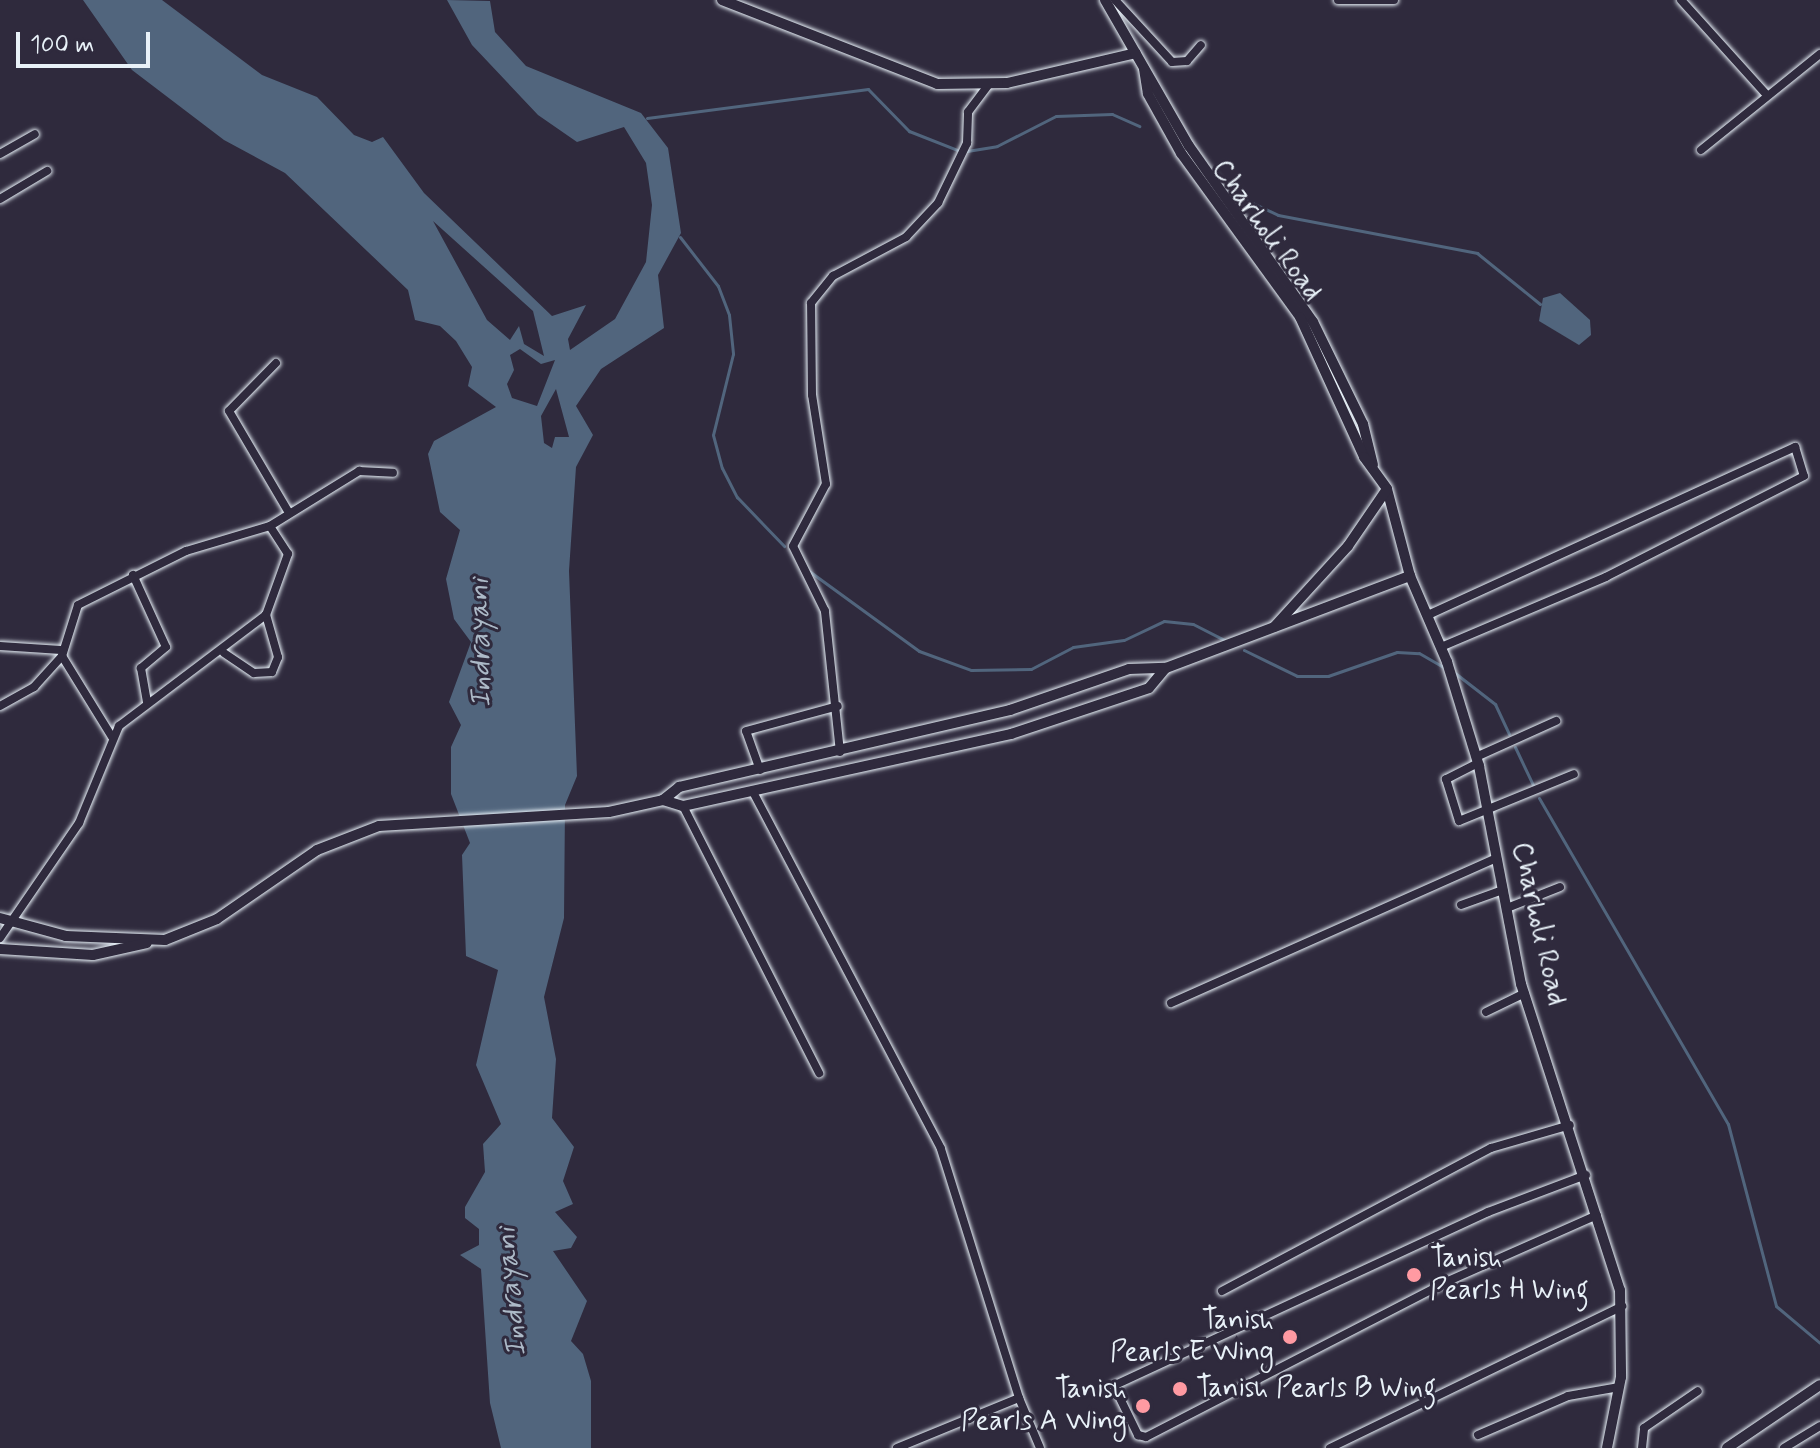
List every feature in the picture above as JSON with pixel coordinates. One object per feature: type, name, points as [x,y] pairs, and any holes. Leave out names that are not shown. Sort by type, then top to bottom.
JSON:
[{"type":"street","points":[[722,0],[937,84],[988,85],[1136,53]]},
{"type":"street","name":"Charholi Road","points":[[1105,0],[1144,69],[1148,94],[1173,139],[1254,243],[1300,317],[1387,489],[1410,576],[1448,663],[1477,760],[1525,993],[1571,1124],[1622,1306],[1619,1387],[1607,1448]]},
{"type":"street","points":[[1115,0],[1172,62],[1187,61],[1201,45]]},
{"type":"street","points":[[1338,0],[1394,0]]},
{"type":"street","points":[[1681,0],[1765,93]]},
{"type":"street","points":[[1701,150],[1765,93],[1820,54]]},
{"type":"street","points":[[840,752],[838,706],[825,611],[793,546],[826,484],[812,395],[811,303],[833,276],[906,237],[938,203],[967,143],[968,112],[988,85]]},
{"type":"street","points":[[0,154],[35,134]]},
{"type":"street","points":[[0,199],[47,171]]},
{"type":"street","points":[[276,363],[229,411],[288,511]]},
{"type":"street","points":[[1428,615],[1795,447],[1804,476],[1606,577],[1441,647]]},
{"type":"street","points":[[0,706],[34,687],[61,653],[78,605],[133,575],[199,545],[270,526],[288,511],[359,471],[393,473]]},
{"type":"street","points":[[1273,629],[1348,546],[1387,489]]},
{"type":"street","points":[[0,938],[5,920],[79,823],[112,737],[147,702],[224,653],[266,615],[288,554],[270,526]]},
{"type":"street","points":[[133,575],[166,647],[141,668],[147,702]]},
{"type":"street","points":[[0,949],[93,955],[149,942],[217,919],[317,850],[379,826],[609,812],[663,800],[679,787],[1010,710],[1129,669],[1166,668],[1410,576]]},
{"type":"street","points":[[224,653],[254,673],[272,672],[278,657],[266,615]]},
{"type":"street","points":[[0,646],[61,653]]},
{"type":"street","points":[[61,653],[112,737]]},
{"type":"street","points":[[663,800],[683,806],[1040,726],[1149,688],[1166,668]]},
{"type":"street","points":[[760,770],[746,731],[838,706]]},
{"type":"street","points":[[1556,721],[1450,775],[1447,784],[1459,821],[1574,774]]},
{"type":"street","points":[[753,792],[941,1149],[1019,1398],[1040,1448]]},
{"type":"street","points":[[683,806],[819,1073]]},
{"type":"street","points":[[1171,1003],[1496,858]]},
{"type":"street","points":[[1507,908],[1560,887]]},
{"type":"street","points":[[1461,905],[1503,890]]},
{"type":"street","points":[[5,920],[149,942]]},
{"type":"street","points":[[1486,1012],[1525,993]]},
{"type":"street","points":[[1222,1291],[1491,1148],[1571,1124]]},
{"type":"street","points":[[1586,1175],[1488,1212],[1114,1386],[1138,1435],[1146,1437],[1446,1282],[1597,1215]]},
{"type":"street","points":[[1330,1448],[1622,1306]]},
{"type":"street","points":[[1727,1448],[1820,1385]]},
{"type":"street","points":[[1478,1435],[1568,1396],[1619,1387]]},
{"type":"street","points":[[1642,1448],[1644,1428],[1698,1391]]},
{"type":"street","points":[[897,1448],[1019,1398]]},
{"type":"street","points":[[1784,1448],[1820,1426]]},
{"type":"water","name":"Indrayani","points":[[83,0],[162,0],[262,75],[317,97],[354,135],[372,142],[383,137],[424,193],[552,316],[586,305],[568,339],[570,350],[615,319],[646,262],[652,205],[646,163],[624,127],[577,142],[538,115],[472,45],[447,0],[490,1],[495,32],[526,66],[641,113],[668,148],[681,233],[658,275],[664,328],[601,369],[576,406],[593,435],[576,467],[569,571],[577,776],[565,805],[564,918],[544,997],[556,1059],[552,1118],[574,1147],[563,1181],[573,1204],[555,1212],[577,1237],[571,1248],[553,1251],[587,1301],[571,1341],[583,1354],[591,1381],[591,1448],[501,1448],[490,1403],[481,1269],[460,1255],[479,1245],[479,1229],[465,1218],[465,1207],[485,1172],[483,1144],[501,1124],[476,1065],[498,970],[466,956],[462,855],[470,843],[451,794],[451,747],[461,725],[449,702],[471,642],[454,619],[446,579],[460,530],[440,512],[428,454],[434,441],[496,407],[468,386],[472,367],[456,341],[440,326],[415,320],[408,290],[285,173],[224,140],[132,70]],"holes":[[[433,221],[533,311],[544,356],[524,344],[519,326],[510,340],[487,320]],[[520,349],[541,364],[555,360],[537,406],[512,398],[507,384],[514,370],[510,355]],[[556,389],[569,437],[555,437],[552,448],[544,443],[541,416]]]},
{"type":"water","points":[[1560,293],[1590,320],[1591,335],[1579,345],[1539,321],[1543,298]]},
{"type":"waterway","points":[[647,118],[868,89],[909,131],[960,151]]},
{"type":"waterway","points":[[967,151],[997,146],[1056,116],[1112,114],[1139,126]]},
{"type":"waterway","points":[[1244,199],[1278,215],[1477,253],[1540,304]]},
{"type":"waterway","points":[[680,237],[718,286],[729,315],[733,354],[713,435],[722,468],[737,497],[784,546]]},
{"type":"waterway","points":[[809,571],[919,651],[971,670],[1031,669],[1073,647],[1124,640],[1164,621],[1193,624],[1225,640]]},
{"type":"waterway","points":[[1244,650],[1297,676],[1328,676],[1397,652],[1419,653],[1445,668]]},
{"type":"waterway","points":[[1455,673],[1495,704],[1509,734]]},
{"type":"waterway","points":[[1515,747],[1533,785]]},
{"type":"waterway","points":[[1539,798],[1728,1124],[1776,1306],[1820,1343]]},
{"type":"place","name":"Tanish Pearls H Wing","points":[[1414,1275]]},
{"type":"place","name":"Tanish Pearls E Wing","points":[[1290,1337]]},
{"type":"place","name":"Tanish Pearls B Wing","points":[[1180,1389]]},
{"type":"place","name":"Tanish Pearls A Wing","points":[[1143,1406]]}]
